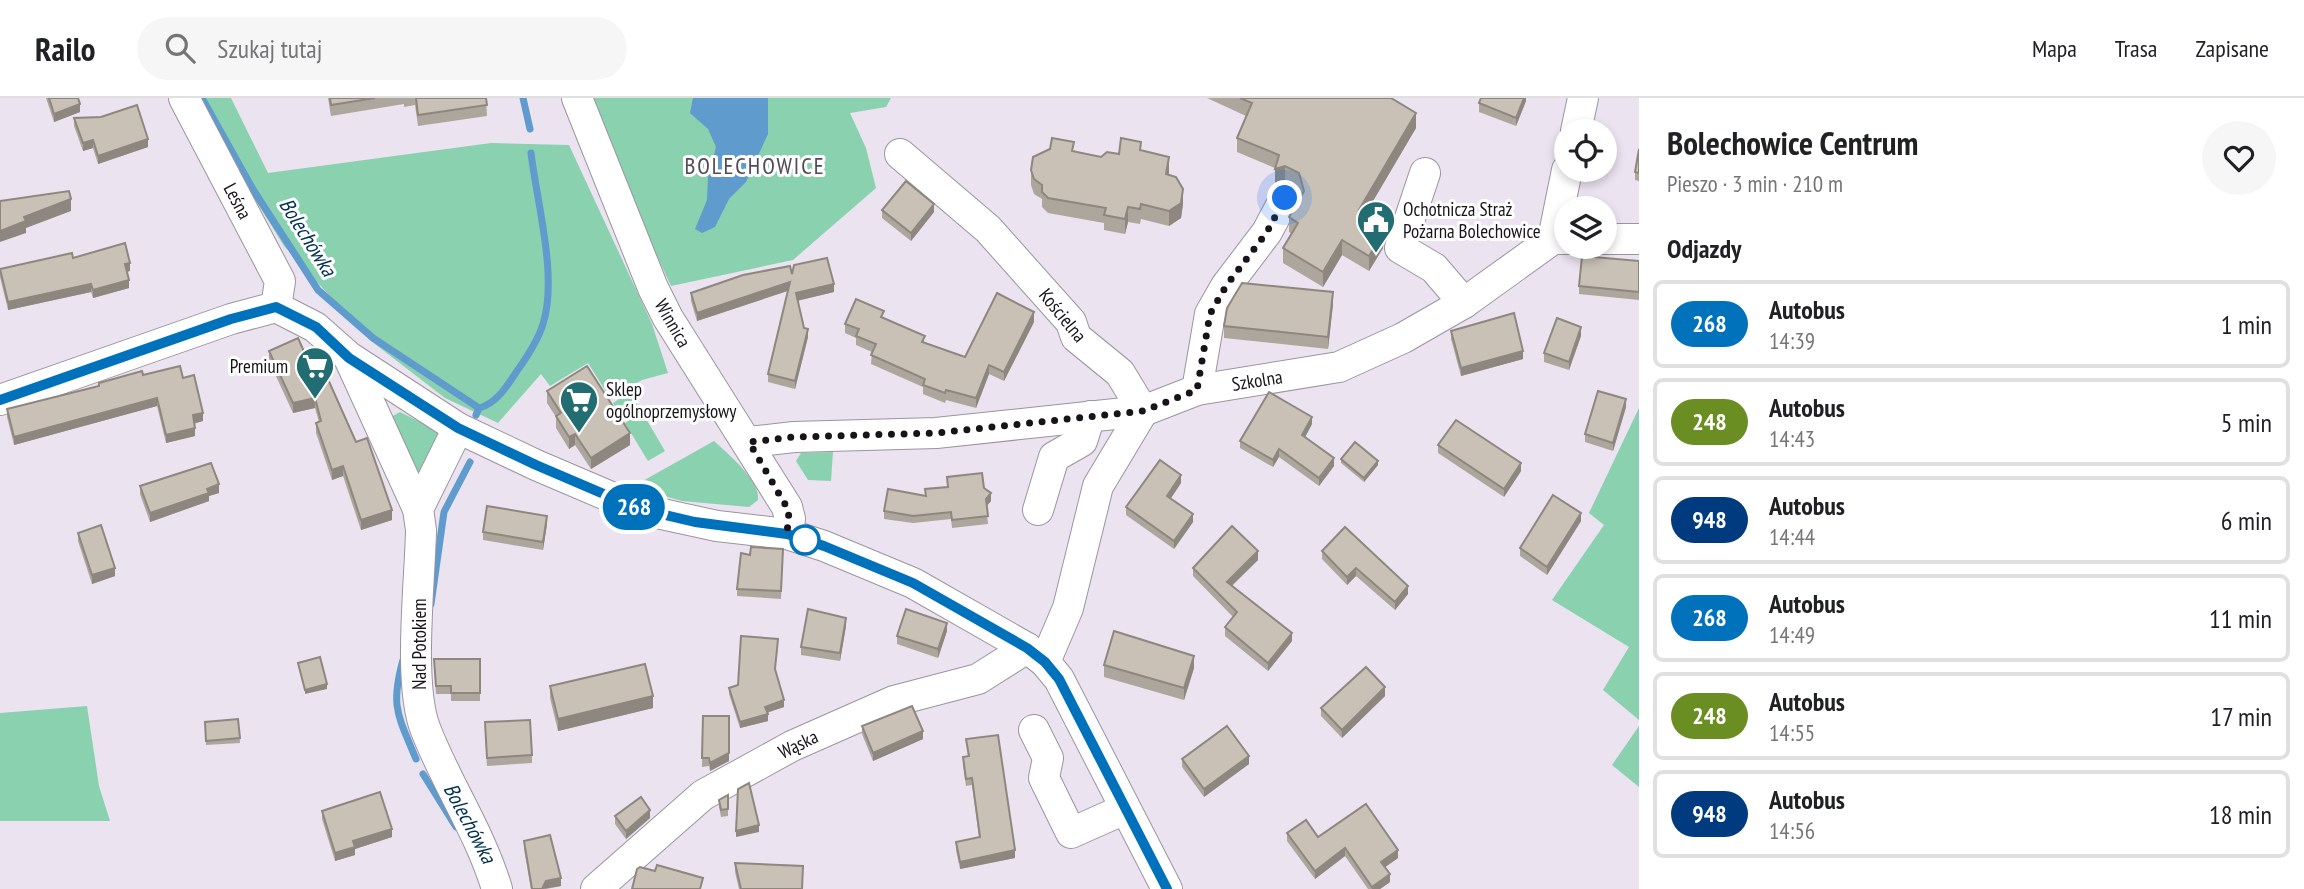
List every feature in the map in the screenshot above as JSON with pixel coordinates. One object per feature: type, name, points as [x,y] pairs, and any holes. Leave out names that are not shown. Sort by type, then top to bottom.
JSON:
[{"type":"street","name":"Leśna","points":[[184,98],[280,281],[276,307]]},
{"type":"street","name":"Winnica","points":[[577,98],[658,298],[789,511],[787,534]]},
{"type":"street","points":[[1579,119],[1583,98]]},
{"type":"street","name":"Kościelna","points":[[900,154],[988,229],[1071,322],[1076,337],[1120,373],[1143,411]]},
{"type":"street","points":[[1425,173],[1399,248],[1434,268],[1464,303]]},
{"type":"street","points":[[1197,390],[1210,314],[1226,286],[1267,232],[1285,198]]},
{"type":"street","points":[[1617,239],[1639,239]]},
{"type":"street","name":"Szkolna","points":[[749,442],[794,437],[936,433],[1143,411],[1197,390],[1339,367],[1403,338],[1464,303],[1554,243]]},
{"type":"street","points":[[0,400],[231,319],[276,307],[316,327],[349,358],[458,428],[639,509],[695,522],[787,534],[855,558],[913,583],[1036,655],[1059,679],[1167,889]]},
{"type":"street","name":"Nad Potokiem","points":[[349,358],[418,509],[421,530],[417,682],[420,707],[435,749],[485,850],[497,889]]},
{"type":"street","points":[[1036,655],[1068,607],[1098,486],[1112,457],[1143,411]]},
{"type":"street","points":[[1038,510],[1054,457],[1082,440],[1090,416]]},
{"type":"street","points":[[418,509],[458,428]]},
{"type":"street","name":"Wąska","points":[[596,889],[711,790],[800,742],[894,701],[978,679],[1036,655]]},
{"type":"street","points":[[1034,730],[1048,758],[1044,778],[1071,833],[1125,809]]},
{"type":"green space","points":[[192,98],[231,98],[268,173],[491,143],[569,145],[652,324],[668,373],[642,380],[610,398],[588,363],[550,386],[541,374],[498,423],[445,398],[371,341],[284,246]]},
{"type":"green space","points":[[594,98],[891,98],[886,107],[850,113],[866,148],[876,188],[793,260],[671,286],[640,219]]},
{"type":"green space","points":[[630,392],[639,408],[622,419],[613,403]]},
{"type":"green space","points":[[1639,408],[1639,720],[1603,690],[1629,647],[1552,600],[1604,525],[1589,513]]},
{"type":"green space","points":[[400,412],[440,432],[421,474],[416,475],[391,417]]},
{"type":"green space","points":[[642,412],[665,451],[648,461],[625,423]]},
{"type":"green space","points":[[714,441],[742,468],[754,484],[758,500],[749,507],[682,501],[632,487]]},
{"type":"green space","points":[[833,452],[831,481],[808,480],[796,461],[801,453]]},
{"type":"green space","points":[[87,706],[99,786],[110,821],[0,821],[0,713]]},
{"type":"green space","points":[[1639,726],[1639,787],[1612,765]]},
{"type":"water","points":[[693,98],[768,98],[768,134],[746,182],[729,199],[715,227],[702,233],[695,229],[707,200],[708,177],[716,147],[708,129],[690,113]]},
{"type":"building","points":[[49,98],[78,98],[80,104],[54,114]]},
{"type":"building","points":[[330,98],[375,98],[331,105]]},
{"type":"building","points":[[416,98],[486,98],[487,105],[418,115]]},
{"type":"building","points":[[1240,98],[1391,98],[1416,113],[1359,210],[1384,226],[1383,233],[1369,256],[1342,240],[1323,272],[1283,248],[1298,223],[1289,217],[1304,191],[1299,173],[1285,166],[1275,169],[1279,155],[1237,138],[1252,103]]},
{"type":"building","points":[[1481,98],[1524,98],[1516,118],[1479,103]]},
{"type":"building","points":[[137,105],[148,139],[98,156],[93,140],[83,143],[74,118],[101,117]]},
{"type":"building","points":[[1052,138],[1074,142],[1072,151],[1101,157],[1107,152],[1119,154],[1121,138],[1141,142],[1140,150],[1169,157],[1166,174],[1176,177],[1183,189],[1181,203],[1169,211],[1141,204],[1140,209],[1128,207],[1125,219],[1104,215],[1106,208],[1048,198],[1042,192],[1042,185],[1034,179],[1031,170],[1033,157],[1050,149]]},
{"type":"building","points":[[1639,149],[1639,173],[1635,172]]},
{"type":"building","points":[[906,181],[934,204],[911,233],[882,210]]},
{"type":"building","points":[[69,191],[71,199],[24,217],[26,221],[0,231],[0,201]]},
{"type":"building","points":[[125,243],[130,263],[125,264],[129,280],[93,290],[91,284],[8,302],[0,269],[72,253],[73,258]]},
{"type":"building","points":[[827,258],[834,284],[796,293],[804,328],[808,329],[795,381],[768,374],[790,282],[697,313],[691,293],[743,275],[790,266],[792,274],[794,265]]},
{"type":"building","points":[[1582,259],[1639,261],[1639,292],[1579,286]]},
{"type":"building","points":[[1242,283],[1333,292],[1328,337],[1224,326],[1227,308]]},
{"type":"building","points":[[997,293],[1034,312],[1004,372],[989,365],[976,398],[946,390],[945,393],[923,385],[925,379],[871,355],[876,344],[856,336],[859,329],[845,324],[856,299],[884,311],[881,317],[925,336],[922,342],[965,357]]},
{"type":"building","points":[[1514,313],[1523,351],[1461,368],[1451,331]]},
{"type":"building","points":[[1557,318],[1581,327],[1569,362],[1544,353]]},
{"type":"building","points":[[298,338],[309,363],[319,359],[356,442],[367,438],[392,510],[361,520],[343,466],[332,470],[316,423],[321,421],[315,398],[293,403],[269,351]]},
{"type":"building","points":[[180,366],[183,378],[194,375],[203,413],[193,415],[195,428],[166,435],[157,398],[14,437],[7,409],[99,386],[99,383],[142,371],[143,375]]},
{"type":"building","points":[[587,366],[630,433],[591,458],[575,434],[569,437],[556,416],[561,413],[547,391]]},
{"type":"building","points":[[1598,391],[1626,399],[1613,443],[1585,434]]},
{"type":"building","points":[[1269,392],[1312,417],[1302,435],[1334,458],[1319,478],[1279,449],[1273,460],[1240,441]]},
{"type":"building","points":[[1456,420],[1521,463],[1504,489],[1438,445]]},
{"type":"building","points":[[1355,442],[1378,461],[1364,478],[1341,459]]},
{"type":"building","points":[[1160,460],[1181,475],[1167,496],[1193,514],[1174,541],[1126,507]]},
{"type":"building","points":[[211,463],[219,484],[207,489],[209,493],[150,513],[140,486]]},
{"type":"building","points":[[982,473],[984,488],[991,493],[986,499],[988,516],[952,520],[951,512],[913,516],[884,511],[888,489],[926,496],[925,489],[948,487],[947,477]]},
{"type":"building","points":[[1553,495],[1581,513],[1547,567],[1520,548]]},
{"type":"building","points":[[487,506],[547,516],[543,542],[483,532]]},
{"type":"building","points":[[101,525],[115,568],[92,575],[78,533]]},
{"type":"building","points":[[1232,526],[1258,551],[1227,582],[1292,633],[1268,663],[1225,627],[1237,612],[1193,568]]},
{"type":"building","points":[[1345,527],[1408,586],[1395,602],[1356,568],[1347,577],[1322,551]]},
{"type":"building","points":[[751,547],[783,549],[781,591],[737,589],[741,553],[750,555]]},
{"type":"building","points":[[808,609],[846,618],[840,653],[801,647]]},
{"type":"building","points":[[906,609],[947,623],[938,649],[897,636]]},
{"type":"building","points":[[1114,631],[1194,656],[1184,688],[1104,665]]},
{"type":"building","points":[[741,636],[778,639],[775,669],[784,700],[765,707],[768,714],[740,722],[729,688],[738,685]]},
{"type":"building","points":[[320,657],[327,684],[305,690],[298,663]]},
{"type":"building","points":[[434,659],[480,659],[480,693],[451,693],[451,686],[436,686]]},
{"type":"building","points":[[645,664],[653,696],[558,719],[550,686]]},
{"type":"building","points":[[1366,667],[1385,687],[1342,730],[1321,708]]},
{"type":"building","points":[[912,706],[923,731],[873,753],[862,726]]},
{"type":"building","points":[[703,716],[729,716],[729,753],[710,763],[709,758],[702,758]]},
{"type":"building","points":[[238,719],[240,738],[206,741],[205,722]]},
{"type":"building","points":[[530,720],[532,755],[487,758],[485,722]]},
{"type":"building","points":[[1227,726],[1249,756],[1204,789],[1182,759]]},
{"type":"building","points":[[998,735],[1015,850],[960,862],[956,842],[980,837],[972,778],[966,779],[963,757],[969,756],[966,739]]},
{"type":"building","points":[[749,783],[759,825],[736,831],[738,789]]},
{"type":"building","points":[[380,792],[392,829],[353,841],[355,847],[335,853],[322,811]]},
{"type":"building","points":[[728,795],[728,809],[721,810],[719,800]]},
{"type":"building","points":[[641,797],[650,810],[626,831],[615,816]]},
{"type":"building","points":[[1366,804],[1398,850],[1381,862],[1390,874],[1372,887],[1345,848],[1315,871],[1287,833],[1306,820],[1318,837]]},
{"type":"building","points":[[550,835],[561,878],[546,881],[542,889],[532,889],[524,841]]},
{"type":"building","points":[[735,863],[803,866],[802,889],[741,889]]},
{"type":"building","points":[[657,865],[703,878],[700,889],[632,889],[637,869],[640,867],[655,871]]},
{"type":"waterway","name":"Bolechówka","points":[[202,98],[254,191],[318,290],[373,338],[479,408],[476,415]]},
{"type":"waterway","points":[[523,98],[530,129]]},
{"type":"waterway","points":[[479,408],[501,393],[525,360],[541,330],[547,305],[545,240],[531,153]]},
{"type":"waterway","name":"Bolechówka","points":[[431,604],[444,512],[470,462]]},
{"type":"waterway","name":"Bolechówka","points":[[403,660],[397,689],[398,711],[416,759]]},
{"type":"waterway","name":"Bolechówka","points":[[423,774],[456,827]]},
{"type":"bus line","name":"268","points":[[0,400],[231,319],[276,307],[316,327],[349,358],[458,428],[604,496],[673,518],[787,534],[824,546],[913,583],[1027,648],[1045,662],[1059,679],[1167,889]]},
{"type":"place","name":"Ochotnicza Straż Pożarna Bolechowice","points":[[1376,254]]},
{"type":"place","name":"Premium","points":[[315,400]]},
{"type":"place","name":"Sklep ogólnoprzemysłowy","points":[[579,434]]},
{"type":"district","name":"BOLECHOWICE","points":[[755,165]]},
{"type":"route","points":[[805,540],[787,534],[789,511],[749,442],[794,437],[936,433],[1143,411],[1197,390],[1210,314],[1226,286],[1267,232],[1285,198]]}]
